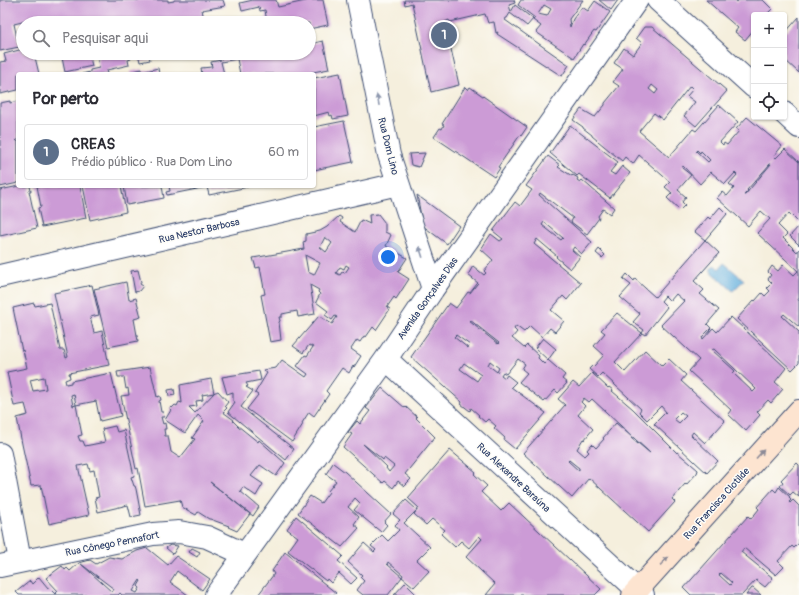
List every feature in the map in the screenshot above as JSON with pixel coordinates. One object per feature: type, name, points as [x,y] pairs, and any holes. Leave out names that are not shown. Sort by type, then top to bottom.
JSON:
[{"type":"street","name":"Rua Dom Lino","points":[[358,0],[389,155],[433,289]]},
{"type":"street","name":"Avenida Gonçalves Dias","points":[[216,595],[244,554],[386,359],[433,289],[637,0]]},
{"type":"street","points":[[658,0],[752,84]]},
{"type":"street","points":[[787,117],[799,127]]},
{"type":"street","name":"Rua Nestor Barbosa","points":[[0,276],[398,184]]},
{"type":"street","name":"Rua Alexandre Baraúna","points":[[386,359],[638,593]]},
{"type":"street","name":"Rua Francisca Clotilde","points":[[638,593],[799,411]]},
{"type":"street","points":[[0,454],[10,564]]},
{"type":"street","name":"Rua Cônego Pennafort","points":[[10,564],[153,534],[179,532],[207,536],[244,554]]},
{"type":"water","points":[[724,263],[744,280],[733,291],[710,270],[714,265],[719,269]]},
{"type":"building","points":[[0,0],[168,0],[168,2],[174,0],[223,0],[225,6],[202,10],[203,16],[16,16],[16,24],[14,24],[16,33],[16,48],[0,51]]},
{"type":"building","points":[[253,0],[276,0],[278,7],[310,0],[323,0],[328,25],[316,28],[316,16],[266,16],[265,10],[260,11],[259,7],[242,11],[240,3]]},
{"type":"building","points":[[404,0],[514,0],[515,3],[509,5],[511,12],[515,5],[533,19],[527,26],[510,13],[505,20],[569,65],[562,76],[560,75],[497,34],[498,32],[496,33],[494,22],[488,23],[485,14],[450,22],[449,20],[445,22],[459,85],[431,92],[412,3],[405,5]]},
{"type":"building","points":[[521,0],[583,0],[569,19],[570,27],[573,19],[582,7],[588,11],[595,1],[610,12],[596,32],[594,31],[584,45],[583,44],[574,58],[536,32],[541,26],[533,20],[535,18],[518,5]],"holes":[[[544,5],[551,9],[547,16],[538,14]]]},
{"type":"building","points":[[599,0],[618,0],[611,10]]},
{"type":"building","points":[[706,0],[735,0],[737,2],[739,0],[763,0],[772,9],[769,12],[751,12],[751,33],[745,40],[735,32],[738,28]]},
{"type":"building","points":[[799,17],[799,73],[787,62],[787,31]]},
{"type":"building","points":[[644,27],[652,27],[727,91],[696,126],[684,116],[695,102],[687,96],[693,89],[690,86],[663,120],[654,113],[639,131],[669,157],[693,129],[696,131],[719,105],[738,122],[720,142],[723,145],[724,143],[727,145],[739,131],[736,129],[747,117],[782,146],[774,156],[776,158],[785,149],[799,162],[799,223],[789,213],[778,225],[787,234],[783,238],[797,252],[799,249],[799,327],[784,314],[782,316],[799,332],[799,363],[792,370],[737,319],[762,293],[765,296],[770,291],[767,288],[772,283],[768,279],[771,275],[768,272],[772,266],[778,271],[783,265],[794,275],[798,271],[757,233],[770,219],[761,211],[748,226],[717,198],[722,192],[727,196],[734,188],[729,184],[737,175],[735,173],[725,184],[711,172],[700,184],[683,166],[682,168],[691,175],[678,190],[686,197],[682,202],[685,205],[680,210],[667,198],[672,193],[665,187],[670,182],[639,155],[633,164],[625,157],[622,161],[573,120],[581,109],[595,117],[605,105],[619,86],[613,82],[623,69],[614,63],[624,48],[633,55],[642,43],[636,38]],"holes":[[[652,85],[658,90],[655,94],[649,89]],[[697,150],[700,153],[701,151],[710,160],[708,162],[696,151]],[[770,164],[771,164],[745,195],[744,195],[748,191],[747,190]]]},
{"type":"building","points":[[323,41],[329,69],[313,72],[240,72],[237,60],[316,60],[316,43]]},
{"type":"building","points":[[16,51],[16,60],[36,60],[39,72],[16,72],[16,90],[0,94],[0,62],[6,61],[4,54]]},
{"type":"building","points":[[62,60],[91,60],[92,66],[65,72]]},
{"type":"building","points":[[98,60],[128,60],[129,65],[107,70],[108,72],[90,72],[90,70],[99,68]]},
{"type":"building","points":[[140,60],[150,60],[140,62]]},
{"type":"building","points":[[232,60],[221,62],[224,72],[202,72],[201,68],[212,67],[211,62]]},
{"type":"building","points":[[158,68],[159,72],[142,72]]},
{"type":"building","points":[[142,69],[142,72],[130,72]]},
{"type":"building","points":[[340,73],[348,116],[333,119],[329,112],[316,115],[316,78]]},
{"type":"building","points":[[465,87],[468,90],[470,87],[527,127],[498,167],[500,168],[494,177],[434,137],[440,128],[442,129],[444,125],[442,124]]},
{"type":"building","points":[[16,102],[16,183],[0,187],[0,103]]},
{"type":"building","points":[[344,121],[353,162],[316,170],[316,127]]},
{"type":"building","points":[[570,125],[618,162],[610,172],[615,175],[622,166],[630,173],[610,198],[579,174],[577,176],[550,153]]},
{"type":"building","points":[[425,153],[419,167],[411,165],[409,154]]},
{"type":"building","points":[[548,156],[560,165],[558,167],[578,178],[577,180],[580,182],[582,180],[614,208],[610,214],[603,209],[598,216],[599,218],[587,234],[571,222],[573,218],[540,193],[539,195],[592,242],[582,254],[574,247],[572,250],[580,257],[570,269],[537,239],[534,244],[581,283],[567,300],[563,296],[551,310],[564,321],[555,332],[550,328],[542,337],[530,326],[524,332],[516,326],[514,329],[517,332],[512,338],[524,348],[527,345],[539,356],[538,358],[544,364],[548,360],[565,375],[562,379],[567,383],[558,393],[555,390],[544,402],[519,382],[527,373],[522,369],[525,364],[518,359],[506,374],[503,372],[501,375],[505,378],[507,375],[516,382],[511,387],[546,413],[515,449],[504,440],[505,438],[494,428],[496,426],[488,419],[485,422],[471,408],[470,411],[461,404],[462,402],[411,357],[449,303],[456,308],[468,292],[470,293],[478,283],[468,275],[473,266],[484,275],[486,273],[484,271],[493,260],[481,249],[491,234],[500,241],[503,239],[493,231],[515,202],[520,206],[532,190],[526,186]],"holes":[[[544,222],[563,238],[561,240],[542,225]],[[470,320],[499,343],[498,344],[469,321]],[[456,335],[470,345],[468,348],[454,337]],[[490,361],[499,368],[497,372],[488,365]],[[464,363],[481,375],[477,381],[460,369]]]},
{"type":"building","points":[[16,187],[16,188],[30,188],[31,191],[29,191],[37,228],[0,236],[0,190]]},
{"type":"building","points":[[37,188],[80,188],[86,218],[42,227],[38,208],[41,207]]},
{"type":"building","points":[[83,188],[121,188],[126,212],[90,220]]},
{"type":"building","points":[[124,188],[162,188],[164,198],[127,205]]},
{"type":"building","points":[[169,188],[202,188],[167,195],[166,192],[170,191]]},
{"type":"building","points":[[207,188],[243,188],[209,195]]},
{"type":"building","points":[[417,195],[459,226],[447,244],[423,226]]},
{"type":"building","points":[[720,207],[727,214],[705,240],[695,232],[708,217],[710,219]]},
{"type":"building","points":[[378,214],[385,223],[385,232],[391,235],[386,246],[407,258],[398,272],[409,279],[396,299],[394,297],[387,307],[390,309],[376,330],[373,327],[366,337],[364,336],[360,342],[357,340],[351,349],[361,356],[354,367],[353,366],[349,373],[342,368],[326,391],[329,394],[314,416],[309,412],[292,442],[247,409],[258,395],[255,393],[267,373],[263,370],[276,368],[282,360],[306,377],[308,374],[297,366],[305,355],[307,356],[313,347],[309,345],[303,353],[293,346],[319,316],[332,324],[337,317],[335,316],[332,320],[325,315],[328,311],[316,302],[320,294],[318,292],[319,290],[310,285],[315,314],[298,317],[297,311],[282,314],[282,317],[279,317],[281,340],[270,342],[261,295],[265,294],[260,267],[256,268],[253,258],[304,249],[303,242],[306,241],[306,234],[320,231],[339,216],[342,218],[340,222],[355,232],[361,220],[370,224],[369,215]],"holes":[[[325,237],[332,243],[326,252],[320,247]],[[305,255],[320,263],[314,275],[308,272]],[[346,265],[349,267],[345,273],[342,272],[340,275],[336,273],[340,267],[344,269]]]},
{"type":"building","points":[[799,226],[799,245],[790,236]]},
{"type":"building","points":[[705,240],[719,253],[694,281],[704,290],[700,294],[719,310],[707,324],[711,328],[702,337],[703,339],[713,328],[717,332],[731,317],[786,368],[775,382],[783,389],[771,403],[768,400],[757,412],[760,415],[746,431],[728,414],[731,410],[689,371],[699,360],[661,325],[684,301],[676,294],[670,301],[665,296],[661,301],[667,307],[645,335],[642,333],[644,330],[633,322],[640,314],[620,297],[631,285],[623,279],[627,274],[634,281],[635,279],[655,297]],"holes":[[[714,349],[756,389],[753,392],[733,373],[735,371],[712,350]]]},
{"type":"building","points":[[599,249],[605,255],[602,258],[596,253]]},
{"type":"building","points":[[138,270],[141,282],[140,284],[143,286],[139,291],[135,292],[131,271]]},
{"type":"building","points":[[126,282],[129,300],[136,298],[141,317],[134,319],[138,341],[108,347],[94,289]]},
{"type":"building","points":[[92,285],[99,315],[90,317],[94,333],[102,331],[109,365],[69,373],[70,378],[65,380],[66,384],[71,383],[71,381],[111,373],[121,416],[100,421],[96,401],[76,405],[82,435],[78,436],[80,441],[83,441],[85,446],[105,442],[102,429],[115,426],[117,432],[124,430],[134,476],[131,477],[136,489],[141,515],[131,517],[128,505],[98,512],[95,498],[99,497],[94,470],[90,471],[88,464],[78,466],[89,515],[49,524],[41,485],[31,486],[22,444],[17,418],[28,415],[25,404],[14,406],[7,372],[27,368],[13,308],[34,303],[35,306],[50,303],[60,350],[64,350],[66,358],[68,357],[54,293]],"holes":[[[44,377],[46,389],[33,391],[30,380]],[[74,394],[76,405],[73,406],[71,395]]]},
{"type":"building","points":[[617,313],[642,333],[615,362],[625,372],[645,350],[662,366],[669,359],[686,375],[681,381],[725,421],[705,443],[693,432],[691,435],[718,461],[707,473],[654,424],[666,412],[661,406],[647,420],[639,412],[641,409],[602,373],[598,377],[589,369],[593,365],[594,366],[604,355],[594,346],[605,333],[601,330]],"holes":[[[681,412],[686,416],[679,423],[674,419]]]},
{"type":"building","points":[[543,338],[556,349],[548,360],[535,348]]},
{"type":"building","points":[[150,367],[157,397],[160,396],[161,400],[159,401],[161,412],[163,412],[164,417],[161,417],[163,424],[165,423],[165,436],[168,436],[171,452],[180,458],[195,439],[192,438],[204,421],[198,415],[185,433],[165,420],[171,410],[171,407],[172,408],[175,405],[177,406],[179,402],[182,403],[180,385],[211,379],[214,393],[202,395],[203,400],[196,401],[197,406],[189,407],[195,413],[215,392],[218,391],[228,402],[225,406],[227,408],[223,412],[234,420],[233,421],[238,426],[258,442],[259,440],[285,463],[276,476],[260,465],[251,476],[263,484],[256,496],[243,487],[240,491],[259,507],[253,516],[210,482],[250,514],[237,531],[228,527],[229,526],[209,519],[198,512],[196,515],[182,507],[180,500],[145,506],[138,468],[136,469],[121,396],[129,395],[128,388],[126,389],[124,377],[118,377],[117,372]]},
{"type":"building","points":[[259,371],[261,380],[246,383],[248,386],[246,387],[253,391],[241,407],[294,449],[286,460],[228,412],[235,402],[233,401],[233,392],[227,394],[222,377]]},
{"type":"building","points":[[592,373],[608,388],[609,387],[613,390],[612,391],[633,409],[677,453],[698,470],[697,473],[672,499],[675,502],[648,532],[589,478],[572,498],[523,453],[565,405],[558,399],[573,382],[579,387]],"holes":[[[584,398],[589,402],[592,399],[650,453],[631,438],[633,438],[616,423],[596,448],[592,444],[587,450],[589,452],[585,456],[577,449],[583,439],[584,440],[593,429],[578,415],[585,406],[581,402]],[[569,460],[579,468],[579,471],[568,461]]]},
{"type":"building","points":[[382,388],[417,417],[416,418],[435,437],[405,474],[411,479],[404,486],[398,481],[393,488],[385,481],[383,483],[343,447],[352,434],[348,432],[357,421],[360,424],[370,411],[366,408]],"holes":[[[363,444],[383,460],[384,458],[394,466],[389,472],[386,468],[387,467]]]},
{"type":"building","points":[[174,389],[175,395],[169,396],[168,390]]},
{"type":"building","points":[[450,450],[476,472],[474,474],[487,486],[481,492],[501,511],[509,503],[601,589],[595,595],[486,595],[495,584],[466,557],[482,539],[479,536],[469,548],[461,541],[455,547],[441,534],[445,530],[432,519],[426,525],[414,514],[419,508],[408,498]]},
{"type":"building","points":[[333,463],[391,514],[384,522],[387,525],[381,532],[354,510],[360,503],[355,498],[348,507],[359,517],[354,524],[359,528],[342,547],[298,513],[310,496],[321,503],[329,492],[328,491],[336,481],[326,474]]},
{"type":"building","points":[[797,463],[799,465],[799,497],[793,492],[790,495],[780,486],[783,482],[781,480]]},
{"type":"building","points":[[779,487],[790,497],[790,503],[793,500],[799,506],[799,543],[794,548],[792,546],[778,561],[784,567],[776,575],[744,548],[741,552],[773,578],[765,587],[756,580],[742,595],[691,595],[684,588],[748,516],[751,519],[759,509],[757,507],[773,489],[776,492]],"holes":[[[721,573],[732,583],[730,585],[719,575]]]},
{"type":"building","points":[[406,500],[417,510],[404,523],[430,547],[417,560],[429,571],[414,587],[402,577],[388,595],[363,595],[357,590],[364,581],[360,577],[362,575],[348,562],[364,543],[374,552],[376,550],[371,546],[382,535],[388,541],[399,530],[395,525],[400,520],[393,514]],"holes":[[[388,562],[403,575],[402,577],[387,564]]]},
{"type":"building","points":[[296,516],[343,556],[338,561],[357,578],[351,584],[339,573],[331,583],[327,579],[326,581],[288,551],[298,537],[287,529]]},
{"type":"building","points":[[170,545],[178,546],[173,554],[166,548]]},
{"type":"building","points":[[147,548],[168,565],[176,556],[210,579],[202,590],[177,571],[170,582],[188,595],[122,595],[120,593],[118,595],[19,595],[16,592],[30,581],[32,584],[39,577],[55,594],[58,591],[46,578],[62,566],[65,570],[67,568],[70,571],[79,563],[90,560],[96,564],[109,557],[122,559],[137,551]],"holes":[[[81,564],[114,589],[112,592]],[[140,580],[141,581],[138,586],[140,588],[137,593],[133,591]]]},
{"type":"building","points":[[192,548],[200,552],[197,557],[189,552]]},
{"type":"building","points":[[285,552],[336,593],[334,595],[258,595],[274,574],[272,571]]},
{"type":"building","points":[[405,583],[417,595],[394,595]]},
{"type":"building","points":[[753,588],[761,595],[746,595]]},
{"type":"place","name":"CREAS","points":[[444,35]]}]
